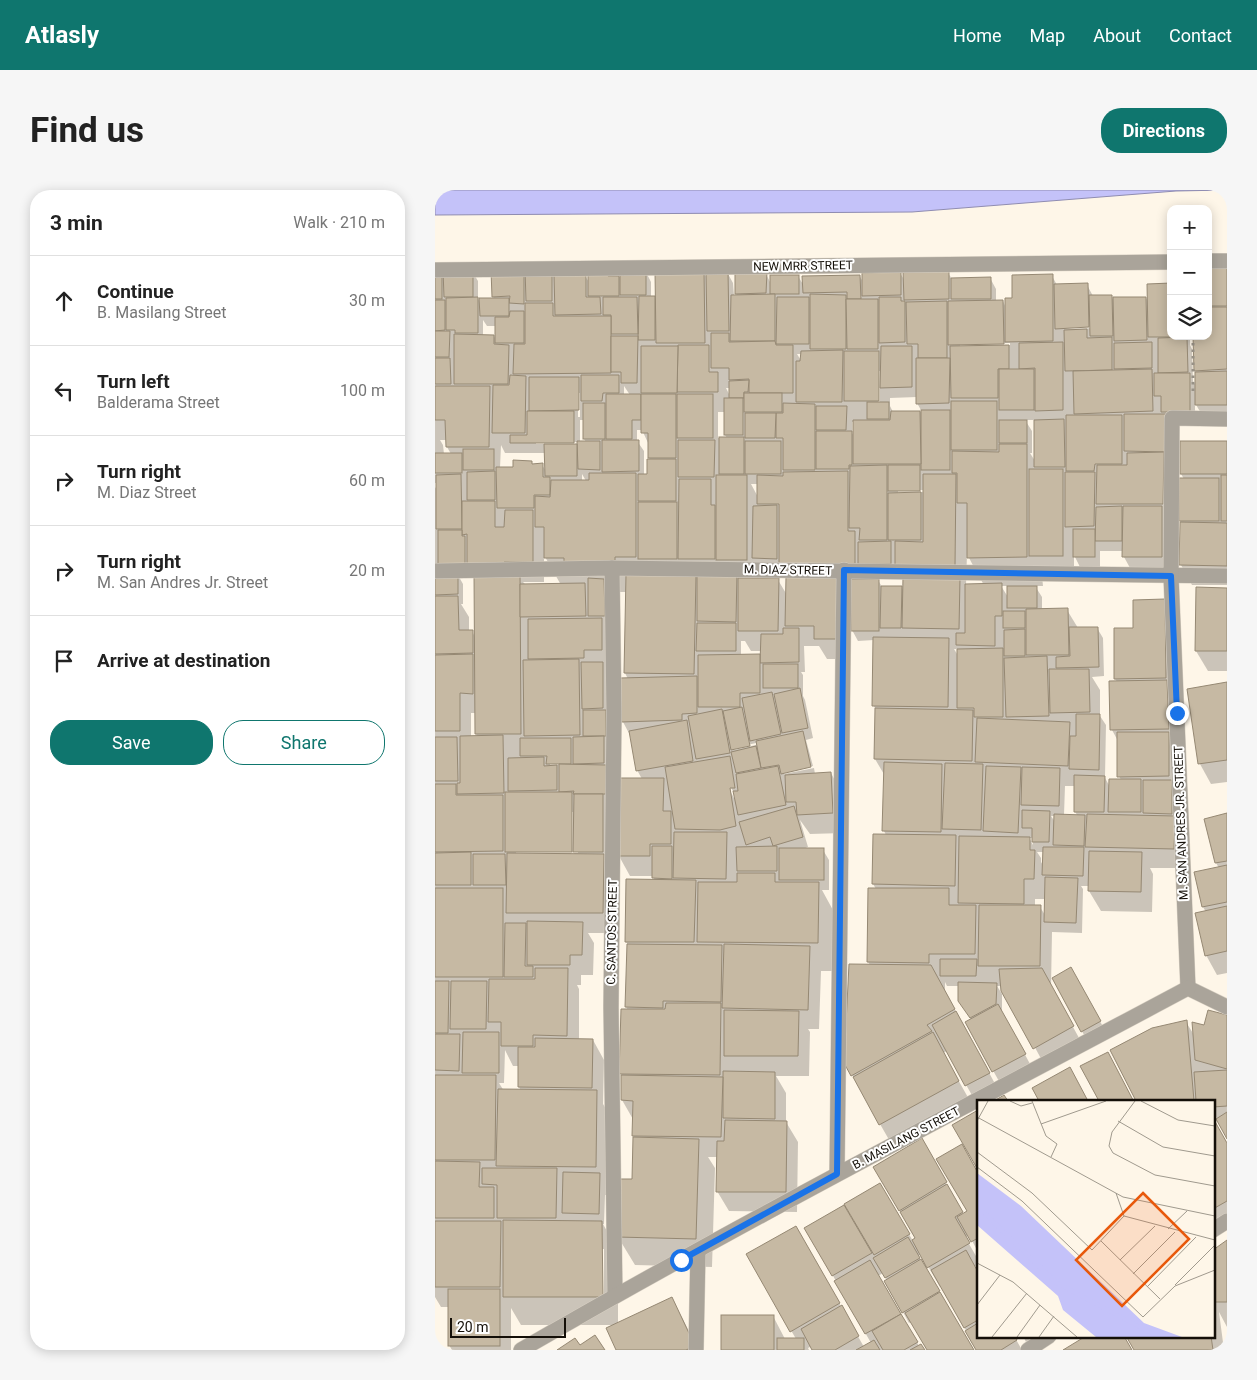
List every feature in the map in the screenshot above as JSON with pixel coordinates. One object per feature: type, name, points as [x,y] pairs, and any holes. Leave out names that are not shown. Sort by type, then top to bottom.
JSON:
[{"type":"street","points":[[1212,261],[1227,261]]},
{"type":"street","name":"NEW MRR STREET","points":[[435,270],[1167,262]]},
{"type":"street","name":"M. SAN ANDRES JR. STREET","points":[[1189,988],[1171,576],[1172,418],[1193,419]]},
{"type":"street","points":[[1193,419],[1227,419]]},
{"type":"street","name":"M. DIAZ STREET","points":[[435,571],[612,568],[1227,576]]},
{"type":"street","name":"C. SANTOS STREET","points":[[612,568],[614,714],[611,1007],[615,1296]]},
{"type":"street","points":[[837,1174],[844,570]]},
{"type":"street","points":[[1189,988],[1227,1007]]},
{"type":"street","name":"B. MASILANG STREET","points":[[521,1350],[837,1174],[1189,988]]},
{"type":"street","points":[[1215,1229],[1227,1221]]},
{"type":"street","points":[[696,1350],[698,1251]]},
{"type":"street","points":[[1028,1350],[1046,1338]]},
{"type":"path","points":[[1193,340],[1193,419]]},
{"type":"water","points":[[435,190],[1227,190],[1176,191],[912,212],[435,215]]},
{"type":"building","points":[[1212,268],[1227,268],[1227,306],[1212,306]]},
{"type":"building","points":[[524,269],[524,304],[509,303],[510,296],[492,297],[491,270]]},
{"type":"building","points":[[525,269],[552,270],[552,301],[526,301]]},
{"type":"building","points":[[443,270],[473,270],[473,297],[444,297]]},
{"type":"building","points":[[646,270],[646,295],[620,295],[620,271]]},
{"type":"building","points":[[435,271],[442,271],[442,299],[435,299]]},
{"type":"building","points":[[608,271],[608,276],[619,276],[619,296],[588,296],[588,272]]},
{"type":"building","points":[[704,271],[705,343],[656,343],[655,272]]},
{"type":"building","points":[[728,271],[729,331],[707,331],[706,272]]},
{"type":"building","points":[[949,271],[949,299],[904,300],[903,272]]},
{"type":"building","points":[[767,272],[766,293],[735,294],[735,273]]},
{"type":"building","points":[[901,272],[901,295],[862,296],[862,273]]},
{"type":"building","points":[[1053,274],[1053,341],[1005,342],[1005,298],[1012,298],[1012,275]]},
{"type":"building","points":[[554,275],[586,275],[586,297],[600,297],[601,314],[555,315]]},
{"type":"building","points":[[770,275],[799,275],[799,294],[770,294]]},
{"type":"building","points":[[860,275],[861,299],[847,299],[847,292],[803,293],[802,276]]},
{"type":"building","points":[[991,277],[991,299],[951,299],[951,278]]},
{"type":"building","points":[[1088,283],[1089,327],[1055,329],[1054,284]]},
{"type":"building","points":[[1167,283],[1167,337],[1148,337],[1147,284]]},
{"type":"building","points":[[775,294],[775,341],[730,341],[731,295]]},
{"type":"building","points":[[810,294],[846,295],[846,349],[810,349]]},
{"type":"building","points":[[1089,295],[1112,295],[1113,336],[1090,336]]},
{"type":"building","points":[[639,296],[655,296],[655,340],[638,340]]},
{"type":"building","points":[[478,297],[478,333],[455,333],[455,330],[446,330],[446,298]]},
{"type":"building","points":[[603,297],[637,297],[638,334],[611,334],[611,315],[603,315]]},
{"type":"building","points":[[777,297],[809,297],[809,344],[776,344]]},
{"type":"building","points":[[879,297],[901,297],[901,301],[905,301],[905,342],[879,343]]},
{"type":"building","points":[[1113,297],[1146,297],[1147,340],[1114,341]]},
{"type":"building","points":[[479,298],[509,298],[509,316],[480,316]]},
{"type":"building","points":[[846,299],[878,299],[878,349],[847,349]]},
{"type":"building","points":[[435,300],[445,300],[445,330],[435,331]]},
{"type":"building","points":[[1003,300],[1004,344],[948,345],[948,301]]},
{"type":"building","points":[[947,301],[947,358],[918,358],[918,344],[907,344],[906,302]]},
{"type":"building","points":[[525,303],[553,303],[553,316],[611,316],[611,373],[513,374],[514,344],[525,344]]},
{"type":"building","points":[[1212,307],[1227,307],[1227,369],[1194,371],[1193,340],[1212,340]]},
{"type":"building","points":[[510,311],[524,311],[524,343],[495,343],[495,317],[509,317]]},
{"type":"building","points":[[1087,329],[1087,338],[1112,337],[1112,370],[1065,371],[1064,330]]},
{"type":"building","points":[[435,331],[450,331],[449,357],[435,357]]},
{"type":"building","points":[[711,333],[729,333],[729,342],[775,341],[776,345],[793,345],[793,393],[749,393],[749,379],[729,380],[729,368],[711,368]]},
{"type":"building","points":[[454,334],[494,335],[494,344],[509,345],[508,384],[454,384]]},
{"type":"building","points":[[611,336],[638,336],[637,383],[621,383],[621,372],[611,372]]},
{"type":"building","points":[[1158,338],[1187,340],[1188,372],[1158,373]]},
{"type":"building","points":[[1063,342],[1063,410],[1035,411],[1035,368],[1019,369],[1019,343]]},
{"type":"building","points":[[1152,342],[1152,368],[1114,369],[1114,343]]},
{"type":"building","points":[[678,345],[709,345],[709,372],[718,372],[718,392],[677,392]]},
{"type":"building","points":[[1009,345],[1009,369],[998,369],[998,398],[951,398],[950,346]]},
{"type":"building","points":[[641,346],[678,346],[677,393],[641,393]]},
{"type":"building","points":[[881,346],[912,346],[912,387],[880,388]]},
{"type":"building","points":[[843,350],[842,402],[796,402],[796,361],[800,361],[801,351]]},
{"type":"building","points":[[844,351],[879,351],[879,401],[844,401]]},
{"type":"building","points":[[435,358],[450,358],[451,384],[435,384]]},
{"type":"building","points":[[916,358],[950,358],[949,403],[916,404]]},
{"type":"building","points":[[999,369],[1034,369],[1034,410],[999,410]]},
{"type":"building","points":[[1152,369],[1153,411],[1074,414],[1073,371]]},
{"type":"building","points":[[1227,371],[1227,405],[1195,405],[1195,372]]},
{"type":"building","points":[[1154,373],[1190,373],[1190,412],[1161,412],[1161,396],[1154,396]]},
{"type":"building","points":[[510,375],[526,376],[525,433],[492,433],[493,385],[509,385]]},
{"type":"building","points":[[581,375],[619,375],[619,393],[603,393],[602,401],[581,401]]},
{"type":"building","points":[[529,377],[579,377],[579,410],[529,411]]},
{"type":"building","points":[[749,380],[748,392],[744,392],[744,398],[729,398],[729,381]]},
{"type":"building","points":[[435,386],[490,386],[489,447],[446,447],[445,420],[435,420]]},
{"type":"building","points":[[744,393],[782,393],[782,412],[744,412]]},
{"type":"building","points":[[606,394],[641,394],[641,420],[632,420],[632,439],[606,439]]},
{"type":"building","points":[[641,394],[676,394],[676,458],[648,458],[648,433],[641,433]]},
{"type":"building","points":[[677,394],[713,394],[713,438],[677,438]]},
{"type":"building","points":[[724,398],[743,398],[743,435],[724,435]]},
{"type":"building","points":[[951,401],[997,401],[997,450],[951,450]]},
{"type":"building","points":[[867,402],[889,402],[889,419],[867,419]]},
{"type":"building","points":[[583,403],[605,403],[605,439],[583,439]]},
{"type":"building","points":[[783,403],[815,404],[815,470],[783,470],[783,438],[776,438],[776,413],[783,413]]},
{"type":"building","points":[[816,406],[847,406],[846,430],[816,430]]},
{"type":"building","points":[[921,410],[950,410],[950,470],[921,470]]},
{"type":"building","points":[[527,411],[574,411],[574,443],[510,443],[510,435],[527,435]]},
{"type":"building","points":[[891,411],[920,411],[921,464],[853,464],[853,420],[890,420]]},
{"type":"building","points":[[745,413],[776,413],[775,438],[745,438]]},
{"type":"building","points":[[1124,414],[1167,414],[1166,452],[1124,451]]},
{"type":"building","points":[[1066,415],[1122,415],[1122,464],[1095,464],[1094,471],[1066,471]]},
{"type":"building","points":[[1064,419],[1065,467],[1034,467],[1034,420]]},
{"type":"building","points":[[999,420],[1027,420],[1027,443],[999,443]]},
{"type":"building","points":[[816,431],[852,431],[852,465],[849,465],[849,469],[816,469]]},
{"type":"building","points":[[719,437],[744,437],[744,474],[719,474]]},
{"type":"building","points":[[602,440],[639,440],[639,471],[602,472]]},
{"type":"building","points":[[678,440],[715,440],[714,477],[678,477]]},
{"type":"building","points":[[577,441],[600,441],[600,470],[578,469]]},
{"type":"building","points":[[745,441],[781,441],[781,474],[745,474]]},
{"type":"building","points":[[1180,441],[1227,441],[1227,474],[1180,474]]},
{"type":"building","points":[[544,444],[577,444],[577,476],[545,476]]},
{"type":"building","points":[[999,444],[1027,444],[1027,557],[967,558],[967,503],[957,503],[957,473],[952,473],[952,451],[999,452]]},
{"type":"building","points":[[463,449],[494,449],[494,470],[463,470]]},
{"type":"building","points":[[1164,452],[1163,504],[1096,504],[1097,465],[1127,465],[1127,453]]},
{"type":"building","points":[[435,453],[462,453],[462,473],[435,473]]},
{"type":"building","points":[[647,459],[676,459],[676,501],[638,501],[638,474],[647,474]]},
{"type":"building","points":[[513,460],[532,461],[532,464],[543,463],[543,477],[550,477],[550,495],[534,495],[534,508],[497,508],[496,467],[513,467]]},
{"type":"building","points":[[887,465],[887,540],[859,540],[860,528],[849,528],[850,466]]},
{"type":"building","points":[[888,465],[920,465],[920,491],[888,491]]},
{"type":"building","points":[[1029,469],[1063,469],[1063,556],[1029,556]]},
{"type":"building","points":[[495,471],[495,500],[467,500],[467,472]]},
{"type":"building","points":[[848,471],[848,531],[855,531],[855,564],[779,564],[779,504],[757,504],[757,475],[783,476],[783,472]]},
{"type":"building","points":[[1065,472],[1095,472],[1094,526],[1065,527]]},
{"type":"building","points":[[589,473],[636,473],[636,557],[615,557],[615,564],[564,564],[564,558],[544,558],[544,527],[535,527],[535,496],[550,497],[551,480],[589,480]]},
{"type":"building","points":[[461,474],[462,529],[436,529],[436,475]]},
{"type":"building","points":[[923,474],[956,474],[955,566],[895,566],[895,541],[923,542]]},
{"type":"building","points":[[716,475],[747,475],[747,560],[716,560]]},
{"type":"building","points":[[1221,475],[1227,475],[1227,521],[1221,521]]},
{"type":"building","points":[[1179,478],[1219,478],[1219,521],[1179,521]]},
{"type":"building","points":[[679,479],[711,479],[711,505],[715,505],[715,559],[678,559]]},
{"type":"building","points":[[921,492],[921,540],[888,540],[888,493]]},
{"type":"building","points":[[462,501],[495,501],[495,527],[504,527],[505,510],[533,510],[533,562],[504,562],[504,566],[467,566],[467,534],[462,535]]},
{"type":"building","points":[[638,502],[677,502],[677,559],[638,559]]},
{"type":"building","points":[[777,505],[777,559],[752,558],[753,506]]},
{"type":"building","points":[[1122,506],[1122,541],[1095,541],[1096,507]]},
{"type":"building","points":[[1123,506],[1162,506],[1162,557],[1122,557]]},
{"type":"building","points":[[1180,522],[1227,523],[1227,566],[1179,565]]},
{"type":"building","points":[[1073,529],[1095,529],[1095,557],[1073,557]]},
{"type":"building","points":[[438,530],[462,530],[462,536],[465,536],[465,567],[438,568]]},
{"type":"building","points":[[891,541],[891,564],[858,564],[858,542]]},
{"type":"building","points":[[458,572],[458,594],[435,595],[435,573]]},
{"type":"building","points":[[697,572],[737,572],[736,622],[697,621]]},
{"type":"building","points":[[474,573],[520,573],[521,734],[475,734]]},
{"type":"building","points":[[626,575],[696,576],[694,674],[624,673]]},
{"type":"building","points":[[786,577],[837,577],[836,639],[814,639],[814,626],[785,626]]},
{"type":"building","points":[[903,577],[960,578],[959,629],[902,628]]},
{"type":"building","points":[[588,578],[604,579],[605,616],[588,616]]},
{"type":"building","points":[[738,578],[779,578],[778,631],[738,631]]},
{"type":"building","points":[[851,579],[879,579],[879,631],[851,631]]},
{"type":"building","points":[[585,583],[586,616],[520,617],[520,584]]},
{"type":"building","points":[[1002,583],[1002,616],[995,616],[995,646],[956,645],[956,633],[965,633],[965,584]]},
{"type":"building","points":[[881,586],[902,586],[901,628],[880,628]]},
{"type":"building","points":[[1007,586],[1037,586],[1037,608],[1007,608]]},
{"type":"building","points":[[1196,587],[1227,588],[1227,651],[1195,651]]},
{"type":"building","points":[[435,596],[458,596],[459,630],[473,630],[473,653],[435,654]]},
{"type":"building","points":[[1165,599],[1166,678],[1114,679],[1114,628],[1133,628],[1133,600]]},
{"type":"building","points":[[1068,608],[1069,655],[1026,655],[1026,609]]},
{"type":"building","points":[[1003,611],[1025,611],[1025,628],[1003,628]]},
{"type":"building","points":[[602,618],[602,650],[584,650],[584,658],[528,659],[528,619]]},
{"type":"building","points":[[697,623],[736,623],[736,651],[696,651]]},
{"type":"building","points":[[1069,627],[1098,627],[1099,667],[1056,668],[1056,657],[1070,656]]},
{"type":"building","points":[[783,628],[799,628],[799,662],[760,663],[761,634],[783,634]]},
{"type":"building","points":[[1025,629],[1025,656],[1004,656],[1004,630]]},
{"type":"building","points":[[873,637],[949,638],[948,707],[872,706]]},
{"type":"building","points":[[1003,648],[1003,717],[974,717],[974,708],[957,708],[957,649]]},
{"type":"building","points":[[473,654],[473,694],[460,693],[460,731],[435,731],[435,655]]},
{"type":"building","points":[[760,654],[760,693],[740,693],[740,707],[698,707],[698,655]]},
{"type":"building","points":[[1047,656],[1049,716],[1006,717],[1004,658]]},
{"type":"building","points":[[579,659],[580,735],[524,736],[523,660]]},
{"type":"building","points":[[581,662],[603,662],[603,708],[582,709]]},
{"type":"building","points":[[763,664],[798,664],[798,688],[763,688]]},
{"type":"building","points":[[1049,669],[1089,669],[1090,712],[1050,713]]},
{"type":"building","points":[[697,676],[697,713],[682,714],[682,720],[621,722],[620,678]]},
{"type":"building","points":[[1167,680],[1169,729],[1110,730],[1109,681]]},
{"type":"building","points":[[1227,682],[1227,760],[1198,764],[1187,689]]},
{"type":"building","points":[[800,688],[808,728],[782,733],[774,694]]},
{"type":"building","points":[[772,692],[781,734],[750,741],[742,698]]},
{"type":"building","points":[[742,707],[750,746],[731,750],[723,711]]},
{"type":"building","points":[[875,708],[973,710],[972,761],[874,759]]},
{"type":"building","points":[[722,709],[730,753],[696,759],[688,716]]},
{"type":"building","points":[[583,710],[606,710],[606,736],[583,736]]},
{"type":"building","points":[[1076,714],[1100,714],[1099,770],[1069,769],[1070,736],[1076,736]]},
{"type":"building","points":[[977,718],[1070,722],[1068,766],[975,762]]},
{"type":"building","points":[[687,720],[693,761],[636,771],[629,731]]},
{"type":"building","points":[[803,731],[811,767],[781,774],[779,765],[761,768],[756,741]]},
{"type":"building","points":[[1117,732],[1169,732],[1169,776],[1117,777]]},
{"type":"building","points":[[503,735],[504,793],[457,794],[457,783],[460,783],[460,736]]},
{"type":"building","points":[[604,736],[604,763],[573,764],[573,737]]},
{"type":"building","points":[[435,737],[457,737],[458,781],[435,781]]},
{"type":"building","points":[[520,738],[571,738],[571,764],[546,764],[547,756],[520,756]]},
{"type":"building","points":[[756,746],[761,768],[736,773],[731,752]]},
{"type":"building","points":[[730,756],[735,788],[730,788],[736,826],[720,830],[675,829],[665,767]]},
{"type":"building","points":[[544,757],[544,766],[557,765],[557,790],[508,791],[508,758]]},
{"type":"building","points":[[884,762],[942,764],[941,832],[882,831]]},
{"type":"building","points":[[945,763],[983,764],[981,830],[942,829]]},
{"type":"building","points":[[559,764],[606,765],[606,794],[573,794],[574,791],[559,792]]},
{"type":"building","points":[[778,766],[786,805],[738,815],[733,791],[738,791],[736,774]]},
{"type":"building","points":[[986,766],[1021,767],[1018,833],[983,831]]},
{"type":"building","points":[[1022,767],[1060,768],[1059,806],[1021,805]]},
{"type":"building","points":[[831,772],[833,813],[797,815],[796,802],[786,802],[785,775]]},
{"type":"building","points":[[1074,775],[1105,776],[1104,812],[1074,812]]},
{"type":"building","points":[[618,778],[664,778],[663,811],[671,811],[671,844],[650,844],[650,856],[617,856]]},
{"type":"building","points":[[1109,779],[1141,779],[1141,812],[1108,812]]},
{"type":"building","points":[[1143,780],[1172,780],[1172,814],[1143,813]]},
{"type":"building","points":[[435,784],[456,784],[456,795],[503,795],[503,851],[435,852]]},
{"type":"building","points":[[505,792],[572,792],[572,852],[505,852]]},
{"type":"building","points":[[574,794],[603,794],[603,852],[573,852]]},
{"type":"building","points":[[794,806],[803,837],[773,846],[770,837],[746,845],[739,822]]},
{"type":"building","points":[[1022,810],[1050,811],[1049,842],[1032,842],[1032,828],[1022,828]]},
{"type":"building","points":[[1227,813],[1227,861],[1215,863],[1204,819]]},
{"type":"building","points":[[1054,814],[1085,815],[1084,846],[1053,845]]},
{"type":"building","points":[[1087,814],[1175,816],[1174,849],[1085,847]]},
{"type":"building","points":[[674,832],[727,832],[726,879],[673,878]]},
{"type":"building","points":[[873,834],[956,835],[955,886],[872,884]]},
{"type":"building","points":[[959,836],[1030,837],[1030,850],[1035,850],[1034,879],[1024,879],[1024,904],[958,903]]},
{"type":"building","points":[[652,846],[672,846],[672,879],[652,878]]},
{"type":"building","points":[[777,846],[777,871],[737,871],[736,847]]},
{"type":"building","points":[[1043,847],[1084,847],[1083,876],[1042,875]]},
{"type":"building","points":[[779,848],[824,848],[824,880],[779,880]]},
{"type":"building","points":[[1089,851],[1142,852],[1141,892],[1088,891]]},
{"type":"building","points":[[471,852],[471,885],[435,885],[435,853]]},
{"type":"building","points":[[507,853],[604,854],[603,913],[506,913]]},
{"type":"building","points":[[473,854],[505,854],[506,885],[473,885]]},
{"type":"building","points":[[1227,865],[1227,902],[1202,907],[1194,872]]},
{"type":"building","points":[[737,873],[775,873],[775,882],[819,882],[818,943],[697,942],[698,882],[737,882]]},
{"type":"building","points":[[1045,877],[1078,878],[1076,923],[1044,922]]},
{"type":"building","points":[[626,879],[696,880],[694,942],[625,942]]},
{"type":"building","points":[[435,888],[503,888],[503,977],[435,977]]},
{"type":"building","points":[[868,888],[949,888],[949,905],[976,905],[975,954],[929,954],[929,963],[867,962]]},
{"type":"building","points":[[979,905],[1041,905],[1040,966],[978,966]]},
{"type":"building","points":[[1227,906],[1227,951],[1205,956],[1195,913]]},
{"type":"building","points":[[527,921],[583,922],[582,955],[570,955],[570,965],[527,965]]},
{"type":"building","points":[[505,923],[526,923],[525,966],[533,966],[533,977],[504,977]]},
{"type":"building","points":[[627,944],[722,945],[721,1002],[663,1001],[663,1008],[625,1007]]},
{"type":"building","points":[[724,944],[810,946],[808,1010],[722,1008]]},
{"type":"building","points":[[940,959],[977,959],[976,976],[940,976]]},
{"type":"building","points":[[849,964],[931,965],[955,1009],[927,1025],[932,1031],[851,1076],[844,1063]]},
{"type":"building","points":[[1071,967],[1101,1021],[1081,1032],[1052,978]]},
{"type":"building","points":[[535,968],[568,968],[567,1036],[533,1035],[533,1046],[501,1046],[501,1022],[488,1022],[489,979],[535,979]]},
{"type":"building","points":[[1042,968],[1074,1026],[1033,1049],[1001,991],[999,969]]},
{"type":"building","points":[[435,981],[449,981],[448,1033],[435,1033]]},
{"type":"building","points":[[451,981],[487,981],[486,1029],[450,1029]]},
{"type":"building","points":[[958,982],[997,983],[996,1004],[970,1018],[958,1001]]},
{"type":"building","points":[[666,1003],[721,1003],[720,1075],[619,1074],[621,1009],[665,1009]]},
{"type":"building","points":[[998,1004],[1026,1054],[992,1072],[965,1022]]},
{"type":"building","points":[[724,1010],[799,1011],[798,1056],[724,1056]]},
{"type":"building","points":[[1208,1010],[1227,1015],[1227,1069],[1195,1060],[1192,1022],[1204,1025]]},
{"type":"building","points":[[956,1011],[990,1073],[965,1086],[932,1025]]},
{"type":"building","points":[[1187,1020],[1194,1100],[1135,1100],[1110,1050],[1152,1028]]},
{"type":"building","points":[[463,1032],[499,1032],[499,1073],[462,1073]]},
{"type":"building","points":[[933,1032],[959,1081],[879,1125],[853,1077]]},
{"type":"building","points":[[435,1034],[460,1034],[459,1071],[435,1070]]},
{"type":"building","points":[[535,1038],[593,1039],[592,1088],[518,1087],[518,1047],[535,1047]]},
{"type":"building","points":[[1108,1052],[1133,1100],[1098,1100],[1080,1066]]},
{"type":"building","points":[[1070,1067],[1087,1100],[1038,1100],[1032,1088]]},
{"type":"building","points":[[1227,1070],[1227,1106],[1215,1107],[1215,1100],[1196,1100],[1194,1072]]},
{"type":"building","points":[[723,1071],[775,1072],[775,1119],[723,1118]]},
{"type":"building","points":[[435,1075],[496,1075],[495,1160],[435,1160]]},
{"type":"building","points":[[621,1075],[723,1077],[721,1137],[632,1136],[633,1101],[621,1100]]},
{"type":"building","points":[[498,1089],[597,1090],[596,1167],[496,1166]]},
{"type":"building","points":[[1004,1095],[1007,1100],[996,1100]]},
{"type":"building","points":[[977,1111],[977,1168],[952,1125]]},
{"type":"building","points":[[1227,1112],[1227,1139],[1216,1119]]},
{"type":"building","points":[[725,1120],[787,1121],[786,1192],[716,1192],[717,1141],[724,1141]]},
{"type":"building","points":[[1215,1122],[1227,1143],[1227,1201],[1215,1208]]},
{"type":"building","points":[[633,1137],[699,1139],[696,1239],[617,1237],[618,1179],[632,1179]]},
{"type":"building","points":[[922,1138],[947,1182],[899,1211],[873,1167]]},
{"type":"building","points":[[962,1144],[977,1171],[977,1239],[971,1242],[957,1217],[967,1211],[936,1159]]},
{"type":"building","points":[[435,1161],[480,1162],[479,1187],[494,1187],[494,1218],[435,1218]]},
{"type":"building","points":[[482,1168],[557,1168],[556,1218],[497,1218],[497,1185],[482,1184]]},
{"type":"building","points":[[563,1172],[600,1173],[599,1214],[562,1213]]},
{"type":"building","points":[[880,1183],[910,1234],[874,1255],[844,1204]]},
{"type":"building","points":[[947,1184],[963,1212],[955,1217],[970,1243],[927,1268],[912,1240],[915,1238],[900,1212]]},
{"type":"building","points":[[844,1205],[872,1253],[832,1276],[804,1228]]},
{"type":"building","points":[[503,1220],[602,1221],[603,1297],[503,1297]]},
{"type":"building","points":[[435,1221],[501,1221],[500,1287],[435,1287]]},
{"type":"building","points":[[796,1226],[840,1303],[790,1332],[746,1254]]},
{"type":"building","points":[[908,1237],[920,1258],[885,1278],[873,1258]]},
{"type":"building","points":[[1227,1240],[1227,1302],[1215,1302],[1215,1249]]},
{"type":"building","points":[[966,1250],[977,1270],[977,1321],[964,1328],[931,1270]]},
{"type":"building","points":[[921,1259],[940,1291],[902,1313],[884,1281]]},
{"type":"building","points":[[870,1260],[901,1314],[865,1334],[834,1281]]},
{"type":"building","points":[[448,1289],[500,1289],[500,1346],[448,1346]]},
{"type":"building","points":[[940,1292],[974,1350],[927,1350],[905,1313]]},
{"type":"building","points":[[672,1297],[695,1346],[686,1350],[616,1350],[606,1328]]},
{"type":"building","points":[[842,1305],[859,1336],[835,1350],[812,1350],[801,1329]]},
{"type":"building","points":[[901,1314],[918,1342],[904,1350],[883,1350],[872,1331]]},
{"type":"building","points":[[721,1315],[774,1315],[774,1350],[721,1350]]},
{"type":"building","points":[[977,1324],[977,1338],[1016,1338],[1017,1340],[1001,1350],[976,1350],[965,1331]]},
{"type":"building","points":[[595,1335],[605,1350],[557,1350],[575,1338],[580,1345]]},
{"type":"building","points":[[777,1338],[804,1338],[804,1350],[777,1350]]},
{"type":"building","points":[[1083,1338],[1125,1338],[1132,1350],[1063,1350]]},
{"type":"building","points":[[1127,1338],[1211,1338],[1213,1350],[1134,1350]]},
{"type":"building","points":[[874,1340],[880,1350],[856,1350]]},
{"type":"building","points":[[921,1344],[925,1350],[910,1350]]},
{"type":"route","points":[[681,1260],[837,1174],[844,570],[1171,576],[1177,713]]}]
